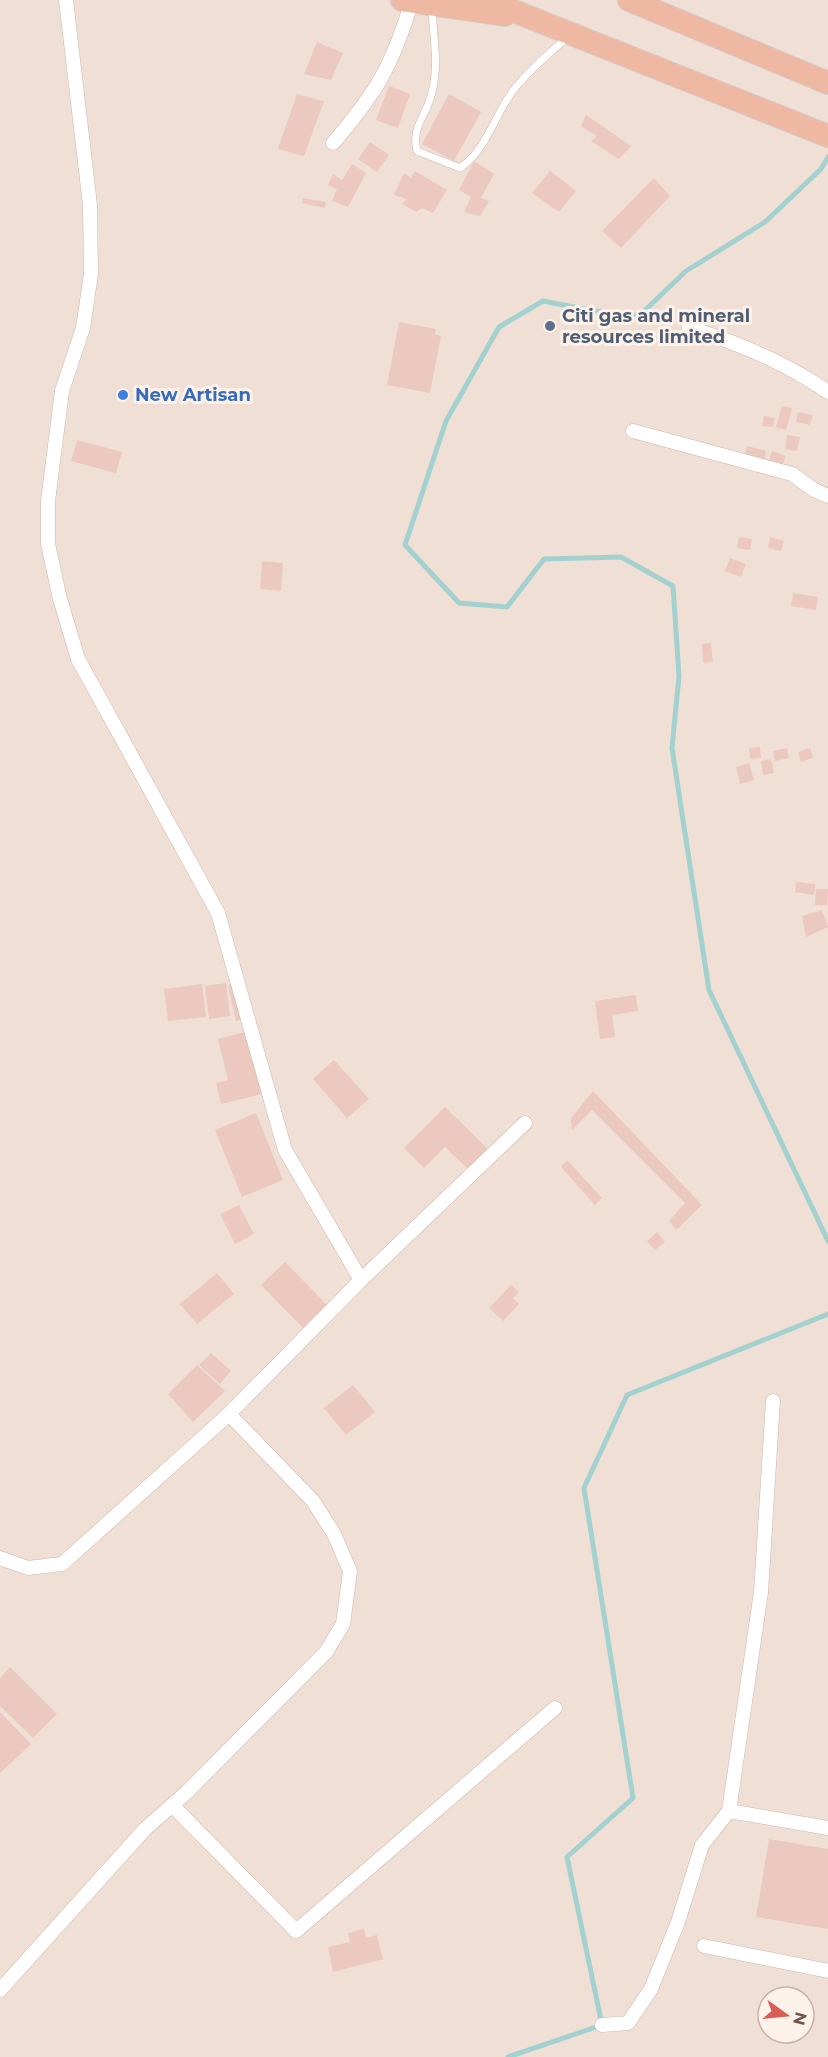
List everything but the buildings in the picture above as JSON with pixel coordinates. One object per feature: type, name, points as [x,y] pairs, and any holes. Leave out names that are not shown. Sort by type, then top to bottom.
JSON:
[{"type":"highway","points":[[486,0],[828,135]]},
{"type":"highway","points":[[632,1],[828,83]]},
{"type":"highway","points":[[415,2],[491,15],[526,16]]},
{"type":"street","points":[[66,0],[90,205],[91,274],[84,328],[63,391],[48,501],[48,544],[60,599],[78,659],[218,913],[285,1150],[361,1280]]},
{"type":"street","points":[[333,143],[361,111],[383,79],[415,2]]},
{"type":"street","points":[[689,328],[737,342],[769,356],[828,392]]},
{"type":"street","points":[[633,431],[792,474],[814,490],[828,495]]},
{"type":"street","points":[[0,1558],[28,1568],[62,1564],[229,1414],[361,1280],[525,1123]]},
{"type":"street","points":[[602,2025],[628,2023],[651,1989],[678,1922],[702,1845],[729,1811],[761,1592],[773,1401]]},
{"type":"street","points":[[0,1990],[145,1829],[326,1652],[343,1624],[350,1571],[334,1534],[313,1501],[229,1414]]},
{"type":"street","points":[[172,1805],[296,1931],[555,1708]]},
{"type":"street","points":[[729,1811],[828,1828]]},
{"type":"street","points":[[704,1946],[828,1971]]},
{"type":"lane","points":[[415,2],[438,63],[430,99],[414,137],[417,151],[459,168],[468,162],[480,145],[514,89],[570,35]]},
{"type":"shaded area","points":[[0,0],[828,0],[828,2057],[0,2057]]},
{"type":"waterway","points":[[828,157],[821,169],[765,222],[686,271],[640,315],[595,311],[543,301],[499,327],[446,421],[405,545],[459,603],[507,607],[544,559],[621,557],[673,586],[679,676],[672,748],[709,990],[828,1241]]},
{"type":"waterway","points":[[508,2057],[602,2025],[567,1857],[633,1798],[584,1488],[627,1395],[828,1314]]},
{"type":"place","name":"Citi gas and mineral resources limited","points":[[550,326]]},
{"type":"place","name":"New Artisan","points":[[123,395]]}]
